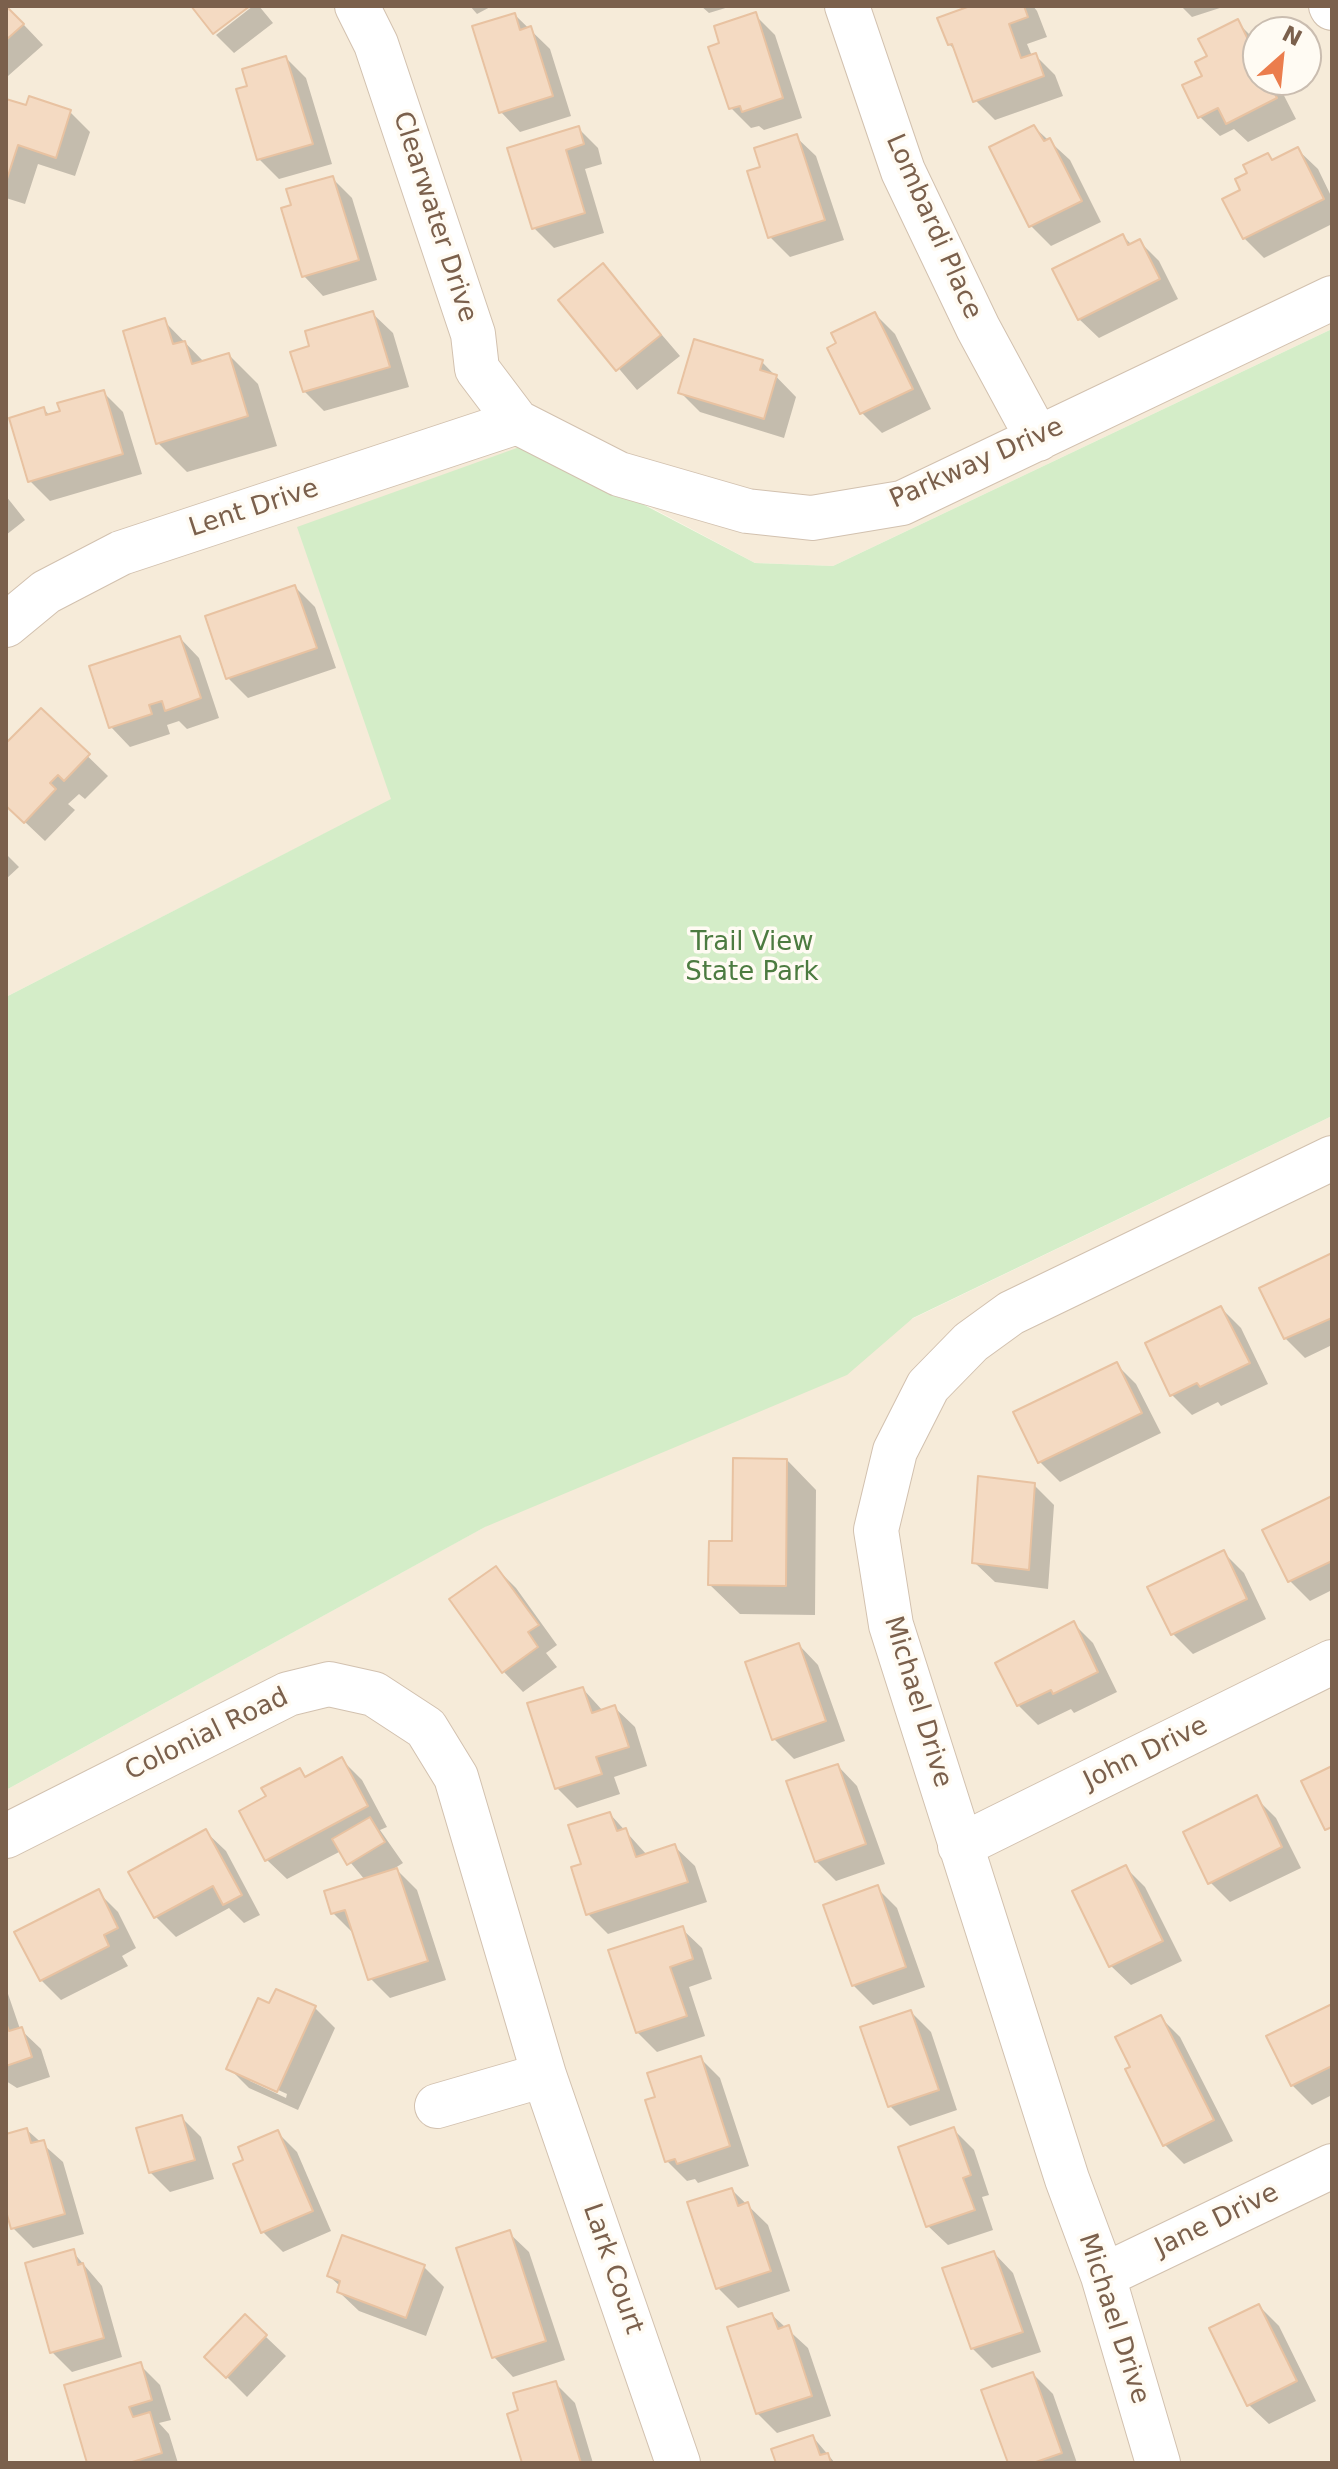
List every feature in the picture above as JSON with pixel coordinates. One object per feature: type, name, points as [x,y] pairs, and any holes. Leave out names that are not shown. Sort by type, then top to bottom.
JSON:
[{"type":"street","name":"Clearwater Drive","points":[[357,6],[376,44],[468,320],[477,369],[517,422]]},
{"type":"street","name":"Lombardi Place","points":[[847,6],[903,171],[978,328],[1038,439]]},
{"type":"street","name":"Parkway Drive","points":[[517,422],[619,474],[747,511],[812,518],[902,503],[1332,298]]},
{"type":"street","name":"Lent Drive","points":[[6,625],[46,592],[121,553],[517,422]]},
{"type":"street","name":"Michael Drive","points":[[1158,2463],[1103,2276],[1067,2179],[891,1625],[876,1530],[895,1451],[928,1386],[971,1342],[1011,1313],[1332,1158]]},
{"type":"street","name":"John Drive","points":[[960,1846],[1332,1662]]},
{"type":"street","name":"Colonial Road","points":[[6,1836],[288,1694],[329,1684],[374,1694],[426,1728],[456,1777],[544,2075]]},
{"type":"street","points":[[437,2106],[544,2075]]},
{"type":"street","name":"Lark Court","points":[[544,2075],[678,2463]]},
{"type":"street","name":"Jane Drive","points":[[1103,2276],[1332,2166]]},
{"type":"shaded area","points":[[6,6],[1332,6],[1332,329],[833,566],[755,563],[620,491],[298,528],[392,799],[6,997]]},
{"type":"shaded area","points":[[1332,1116],[1332,2463],[6,2463],[6,1790],[510,1513]]},
{"type":"green space","name":"Trail View State Park","points":[[1332,329],[1332,1116],[913,1318],[847,1375],[485,1527],[6,1790],[6,997],[391,799],[297,527],[528,444],[755,563],[833,566]]},
{"type":"building","points":[[6,6],[24,24],[6,40]]},
{"type":"building","points":[[191,6],[250,6],[213,34]]},
{"type":"building","points":[[970,6],[1024,6],[1028,17],[1009,24],[1021,58],[1036,53],[1044,76],[973,102],[952,44],[948,45],[937,18]]},
{"type":"building","points":[[756,12],[783,98],[742,112],[740,106],[729,109],[708,47],[719,43],[714,26]]},
{"type":"building","points":[[515,13],[520,30],[531,26],[553,96],[499,113],[472,26]]},
{"type":"building","points":[[1238,19],[1242,27],[1242,96],[1277,98],[1226,124],[1218,108],[1198,118],[1182,85],[1202,76],[1195,62],[1207,56],[1198,39]]},
{"type":"building","points":[[286,56],[313,144],[257,160],[236,89],[247,86],[242,69]]},
{"type":"building","points":[[29,96],[71,110],[56,158],[18,145],[6,182],[6,99],[26,105]]},
{"type":"building","points":[[1034,125],[1044,141],[1050,138],[1082,201],[1029,227],[989,147]]},
{"type":"building","points":[[579,126],[584,144],[566,150],[585,213],[532,229],[507,148]]},
{"type":"building","points":[[797,134],[825,220],[768,238],[747,171],[760,167],[754,148]]},
{"type":"building","points":[[1298,147],[1324,199],[1243,239],[1222,199],[1240,190],[1235,179],[1247,173],[1243,165],[1268,153],[1272,160]]},
{"type":"building","points":[[333,176],[359,260],[302,277],[281,208],[291,205],[286,189]]},
{"type":"building","points":[[1123,234],[1128,245],[1140,239],[1160,279],[1078,320],[1052,269]]},
{"type":"building","points":[[603,263],[661,335],[616,371],[558,300]]},
{"type":"building","points":[[373,311],[390,367],[303,392],[290,352],[309,346],[305,331]]},
{"type":"building","points":[[875,312],[913,389],[860,414],[827,348],[836,343],[831,333]]},
{"type":"building","points":[[165,318],[173,344],[185,341],[192,364],[229,353],[248,416],[156,444],[123,331]]},
{"type":"building","points":[[694,339],[763,360],[760,370],[777,375],[764,419],[678,393]]},
{"type":"building","points":[[104,390],[123,454],[28,482],[9,418],[44,407],[46,415],[60,411],[57,403]]},
{"type":"building","points":[[295,585],[317,648],[226,679],[205,616]]},
{"type":"building","points":[[180,636],[201,698],[165,711],[162,701],[149,705],[152,714],[109,728],[89,666]]},
{"type":"building","points":[[41,708],[90,754],[64,781],[58,775],[50,783],[56,789],[24,823],[6,806],[6,743]]},
{"type":"building","points":[[1332,1253],[1332,1318],[1284,1339],[1259,1288]]},
{"type":"building","points":[[1221,1306],[1250,1363],[1200,1387],[1197,1383],[1170,1396],[1145,1343]]},
{"type":"building","points":[[1117,1362],[1142,1413],[1038,1463],[1013,1412]]},
{"type":"building","points":[[733,1458],[787,1459],[786,1586],[708,1585],[709,1541],[732,1541]]},
{"type":"building","points":[[978,1476],[1035,1483],[1029,1570],[972,1563]]},
{"type":"building","points":[[1332,1496],[1332,1561],[1288,1582],[1262,1530]]},
{"type":"building","points":[[1224,1550],[1247,1599],[1171,1635],[1147,1587]]},
{"type":"building","points":[[496,1566],[539,1625],[528,1632],[538,1647],[502,1673],[449,1599]]},
{"type":"building","points":[[1074,1621],[1098,1672],[1053,1694],[1051,1690],[1017,1706],[995,1663]]},
{"type":"building","points":[[799,1643],[826,1721],[772,1740],[745,1662]]},
{"type":"building","points":[[583,1687],[592,1713],[615,1705],[629,1747],[596,1757],[602,1774],[555,1789],[527,1703]]},
{"type":"building","points":[[342,1757],[368,1806],[265,1861],[239,1811],[266,1796],[261,1788],[300,1768],[305,1777]]},
{"type":"building","points":[[838,1764],[866,1844],[815,1862],[786,1781]]},
{"type":"building","points":[[1332,1766],[1332,1827],[1325,1830],[1301,1781]]},
{"type":"building","points":[[1257,1795],[1282,1847],[1208,1884],[1183,1832]]},
{"type":"building","points":[[610,1812],[617,1831],[626,1828],[636,1857],[675,1844],[688,1882],[586,1915],[571,1867],[581,1864],[568,1825]]},
{"type":"building","points":[[370,1817],[385,1842],[347,1865],[332,1839]]},
{"type":"building","points":[[206,1829],[242,1895],[223,1905],[213,1886],[154,1918],[128,1872]]},
{"type":"building","points":[[1126,1865],[1163,1941],[1109,1967],[1072,1891]]},
{"type":"building","points":[[397,1868],[428,1961],[368,1980],[345,1910],[331,1914],[324,1891]]},
{"type":"building","points":[[878,1885],[906,1967],[852,1986],[823,1905]]},
{"type":"building","points":[[99,1889],[118,1928],[104,1935],[109,1946],[40,1981],[14,1932]]},
{"type":"building","points":[[683,1926],[693,1959],[670,1967],[687,2016],[636,2033],[608,1950]]},
{"type":"building","points":[[276,1989],[316,2006],[277,2092],[226,2069],[258,1998],[269,2003]]},
{"type":"building","points":[[1332,2004],[1332,2066],[1291,2086],[1266,2036]]},
{"type":"building","points":[[911,2010],[939,2090],[888,2107],[860,2027]]},
{"type":"building","points":[[1161,2015],[1214,2120],[1163,2146],[1125,2069],[1130,2067],[1115,2037]]},
{"type":"building","points":[[6,2023],[9,2031],[22,2027],[32,2057],[6,2066]]},
{"type":"building","points":[[701,2056],[730,2146],[677,2164],[675,2159],[665,2162],[645,2100],[655,2097],[647,2073]]},
{"type":"building","points":[[182,2115],[195,2160],[149,2173],[136,2128]]},
{"type":"building","points":[[954,2127],[971,2175],[963,2178],[975,2210],[926,2227],[898,2147]]},
{"type":"building","points":[[27,2128],[31,2143],[44,2140],[65,2214],[11,2229],[6,2211],[6,2134]]},
{"type":"building","points":[[278,2130],[313,2211],[261,2233],[233,2164],[243,2160],[238,2147]]},
{"type":"building","points":[[732,2188],[738,2206],[748,2202],[771,2271],[716,2289],[687,2202]]},
{"type":"building","points":[[510,2230],[546,2341],[492,2358],[456,2248]]},
{"type":"building","points":[[342,2235],[425,2265],[406,2318],[337,2292],[340,2281],[327,2276]]},
{"type":"building","points":[[74,2249],[78,2265],[83,2263],[104,2338],[50,2353],[25,2263]]},
{"type":"building","points":[[994,2251],[1023,2332],[971,2349],[942,2268]]},
{"type":"building","points":[[1259,2304],[1297,2381],[1247,2406],[1209,2328]]},
{"type":"building","points":[[772,2313],[778,2329],[789,2325],[812,2396],[756,2414],[727,2327]]},
{"type":"building","points":[[245,2314],[267,2335],[226,2378],[204,2357]]},
{"type":"building","points":[[141,2362],[152,2400],[129,2407],[133,2417],[150,2412],[162,2453],[129,2463],[87,2463],[64,2385]]},
{"type":"building","points":[[1033,2372],[1062,2453],[1033,2463],[1008,2463],[981,2390]]},
{"type":"building","points":[[556,2381],[581,2463],[522,2463],[507,2414],[518,2410],[513,2393]]},
{"type":"building","points":[[813,2435],[820,2455],[828,2453],[831,2463],[776,2463],[771,2449]]}]
